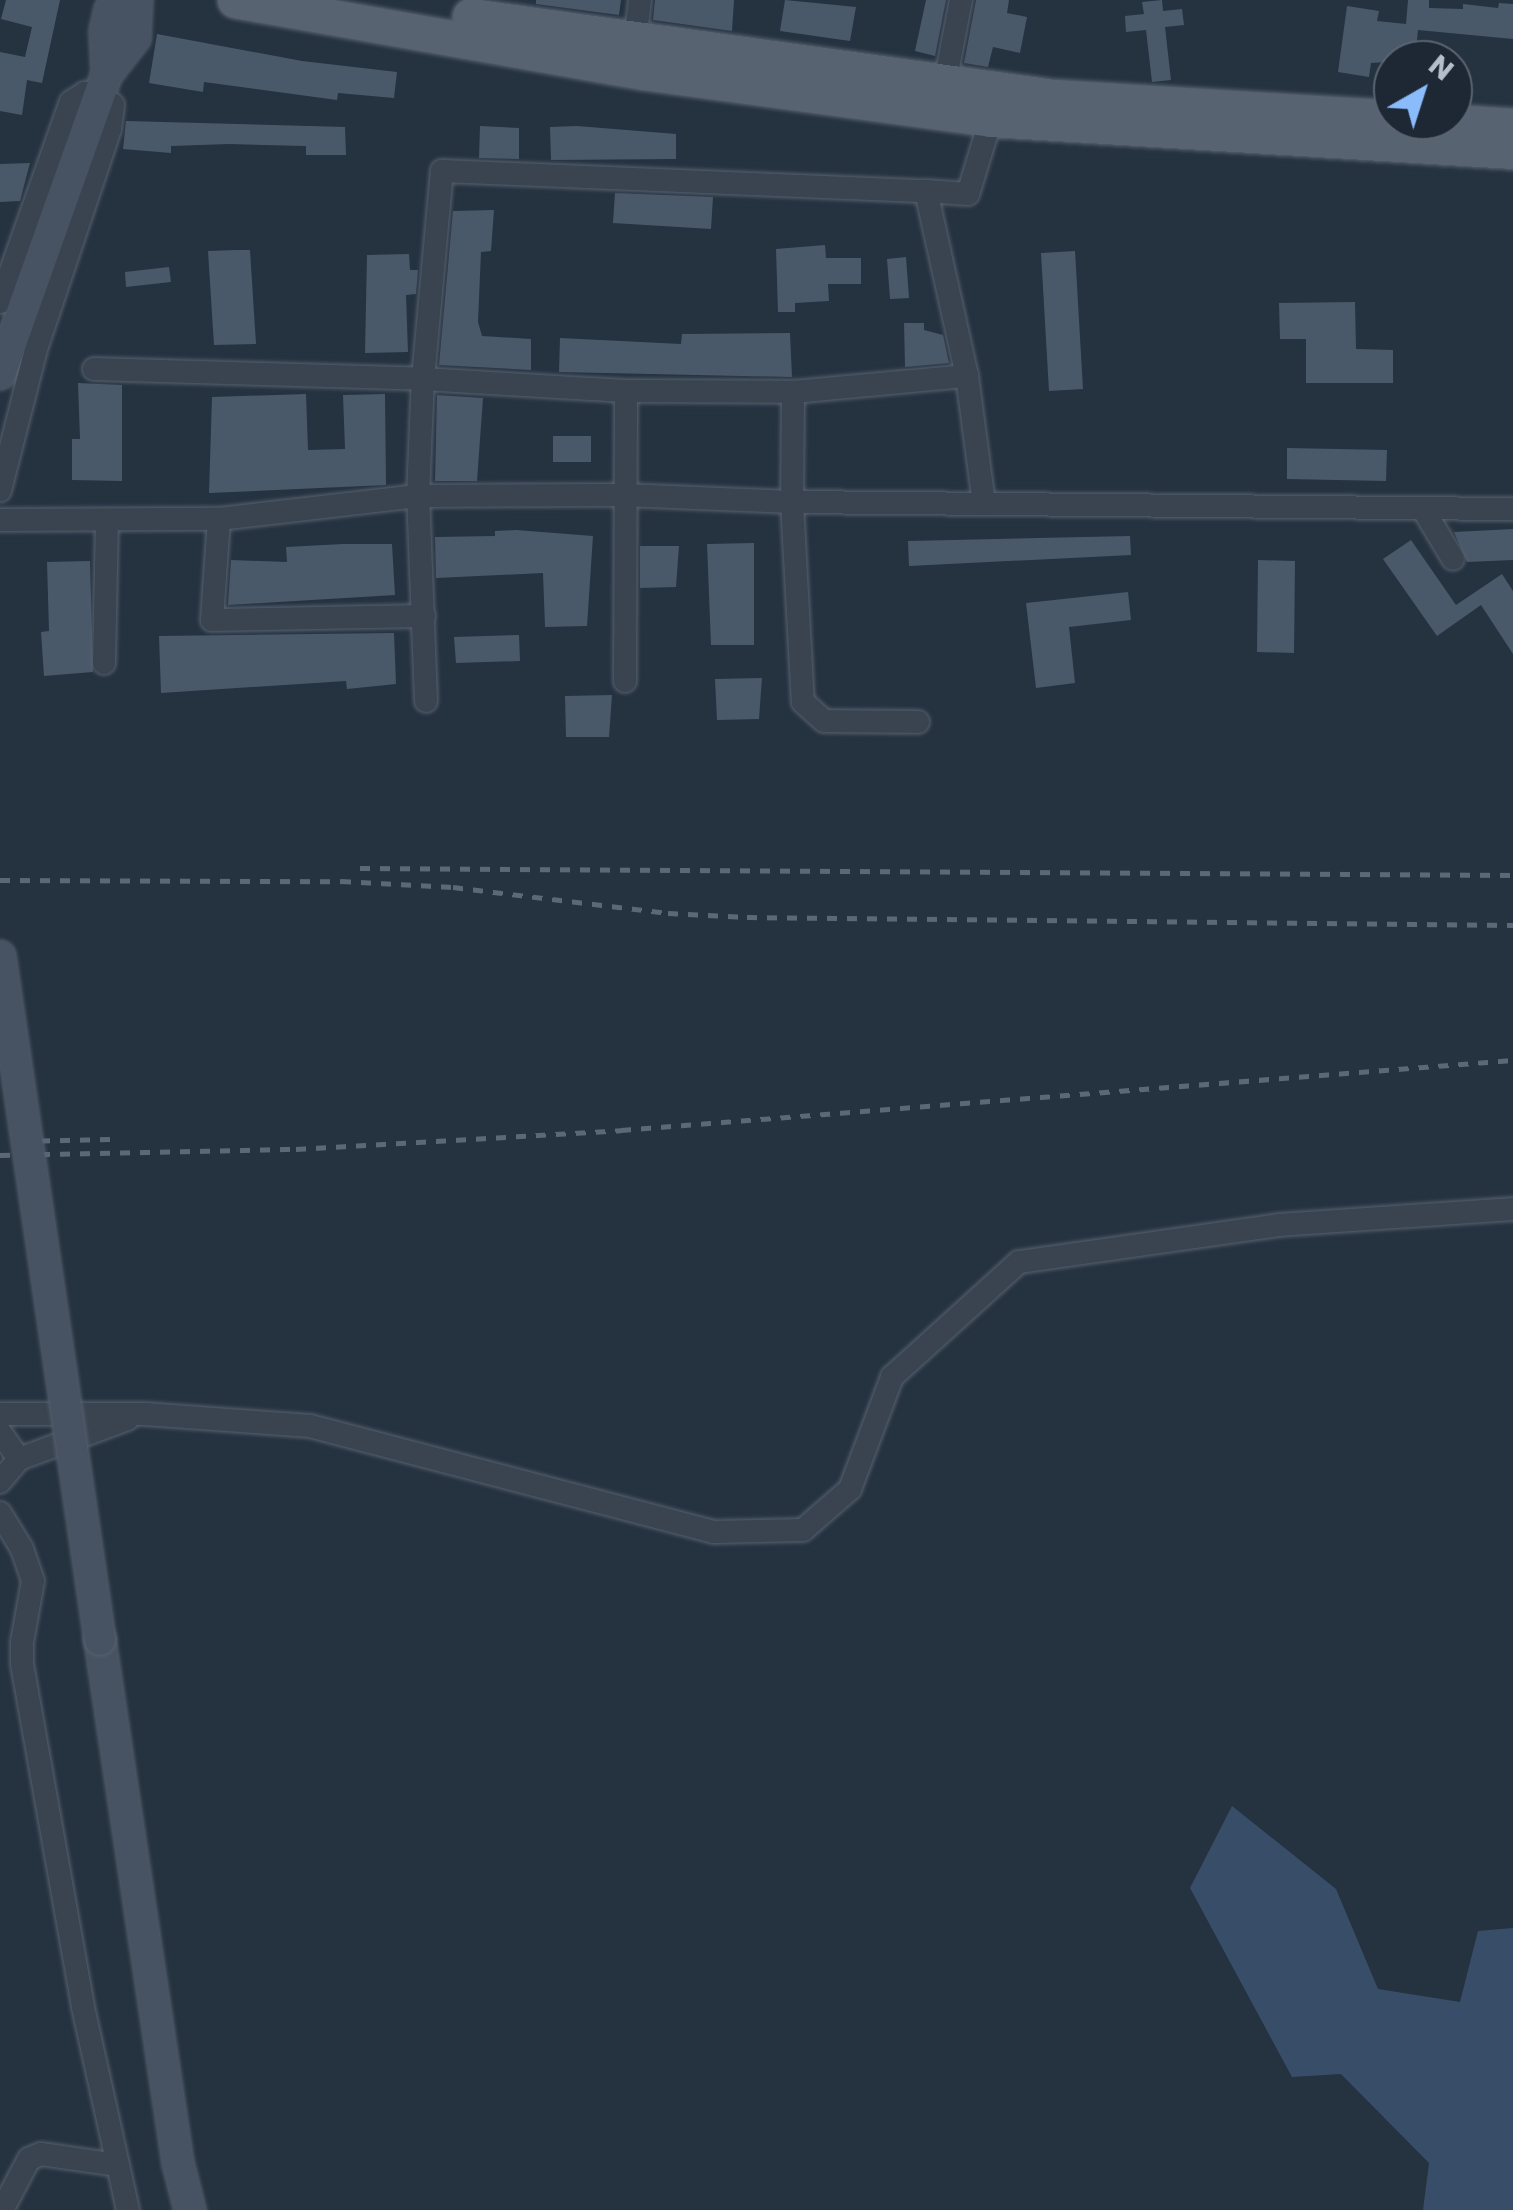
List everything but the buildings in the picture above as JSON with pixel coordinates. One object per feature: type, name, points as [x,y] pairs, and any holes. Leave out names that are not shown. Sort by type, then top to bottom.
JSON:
[{"type":"main road","points":[[235,0],[644,72],[991,119],[1513,151]]},
{"type":"main road","points":[[375,0],[635,42],[1053,98],[1373,117]]},
{"type":"main road","points":[[1473,123],[1513,126]]},
{"type":"street","points":[[0,490],[36,350],[110,130],[113,104],[100,91],[105,31],[110,10],[119,0]]},
{"type":"street","points":[[0,374],[100,91],[135,38],[137,0]]},
{"type":"street","points":[[635,42],[640,0]]},
{"type":"street","points":[[945,83],[961,0]]},
{"type":"street","points":[[0,300],[70,102],[85,93],[100,91]]},
{"type":"street","points":[[426,700],[418,496],[422,379],[442,171],[968,194],[991,119]]},
{"type":"street","points":[[926,191],[967,376],[984,504]]},
{"type":"street","points":[[94,369],[422,379],[626,391],[793,392],[967,376]]},
{"type":"street","points":[[625,681],[626,391]]},
{"type":"street","points":[[793,392],[792,502],[803,702],[824,722],[918,722]]},
{"type":"street","points":[[0,520],[219,520],[418,496],[624,495],[792,502],[1513,509]]},
{"type":"street","points":[[1423,509],[1453,559]]},
{"type":"street","points":[[219,520],[212,620],[424,616]]},
{"type":"street","points":[[104,663],[106,521]]},
{"type":"street","points":[[0,956],[178,2163],[190,2210]]},
{"type":"street","points":[[0,1414],[145,1414],[310,1426],[713,1532],[803,1530],[850,1489],[892,1377],[1019,1262],[1278,1225],[1513,1209]]},
{"type":"street","points":[[0,1482],[19,1459],[145,1414]]},
{"type":"street","points":[[0,1432],[19,1459]]},
{"type":"street","points":[[0,1513],[22,1549],[33,1581],[22,1664],[116,2165],[128,2210]]},
{"type":"street","points":[[2,2210],[28,2159],[41,2154],[116,2165]]},
{"type":"water","points":[[1232,1806],[1336,1889],[1378,1989],[1460,2002],[1478,1931],[1513,1928],[1513,2210],[1423,2210],[1429,2163],[1341,2074],[1292,2077],[1190,1888]]},
{"type":"railway","points":[[360,868],[1513,875]]},
{"type":"railway","points":[[0,880],[341,881],[453,887],[668,913],[747,917],[1513,925]]},
{"type":"railway","points":[[0,1155],[296,1149],[621,1130],[1513,1060]]},
{"type":"railway","points":[[20,1141],[110,1139]]}]
